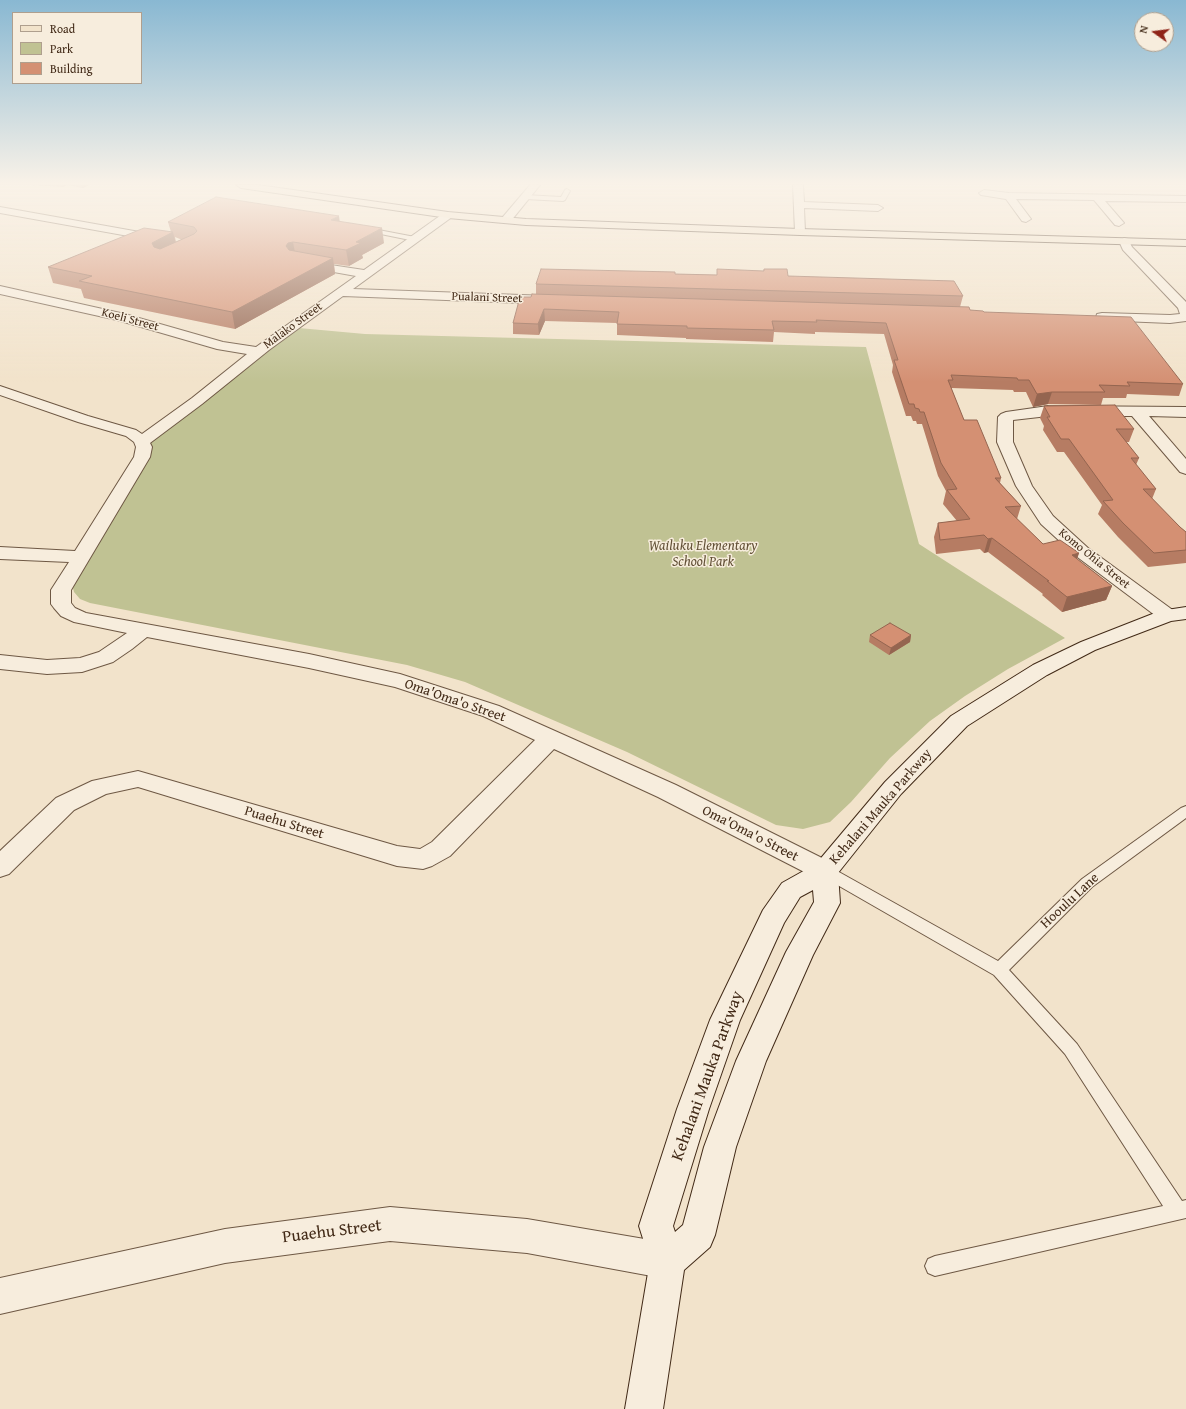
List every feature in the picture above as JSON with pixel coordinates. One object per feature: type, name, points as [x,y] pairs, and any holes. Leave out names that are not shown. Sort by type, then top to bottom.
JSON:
[{"type":"street","name":"Malako Street","points":[[142,441],[260,351],[399,251]]},
{"type":"street","points":[[1091,317],[1168,319],[1186,316],[1184,307],[1131,251]]},
{"type":"street","points":[[296,262],[366,274]]},
{"type":"street","name":"Koeli Street","points":[[0,290],[120,317],[222,346],[260,351]]},
{"type":"street","name":"Pualani Street","points":[[341,292],[564,301]]},
{"type":"street","points":[[0,390],[84,419],[127,431],[136,435],[142,441],[144,446],[144,453],[81,557],[0,553]]},
{"type":"street","name":"Komo Ohia Street","points":[[1176,614],[1082,552],[1047,520],[1024,486],[1005,442],[1006,417],[1048,411],[1186,412]]},
{"type":"street","points":[[1137,412],[1186,469]]},
{"type":"street","name":"Oma'Oma'o Street","points":[[81,557],[62,590],[60,601],[65,610],[81,618],[309,661],[400,681],[490,711],[667,791],[825,871]]},
{"type":"street","name":"Kehalani Mauka Parkway","points":[[644,1409],[668,1260],[656,1226],[693,1109],[725,1020],[773,918],[791,890],[825,871],[893,788],[959,721],[1047,667],[1088,646],[1176,614],[1186,599]]},
{"type":"street","points":[[0,662],[47,667],[82,665],[106,657],[125,645],[144,629]]},
{"type":"street","name":"Puaehu Street","points":[[0,867],[65,804],[100,787],[138,779],[397,856],[423,859],[441,849],[550,739]]},
{"type":"street","name":"Kehalani Mauka Parkway","points":[[668,1260],[698,1235],[720,1147],[751,1061],[800,952],[826,903],[825,871]]},
{"type":"street","name":"Puaehu Street","points":[[0,1296],[225,1246],[390,1224],[527,1236],[668,1260]]},
{"type":"lane","name":"Hooulu Lane","points":[[999,970],[1086,883],[1186,811]]},
{"type":"lane","points":[[825,871],[999,970],[1071,1049],[1182,1210],[936,1266]]},
{"type":"green space","name":"Wailuku Elementary School Park","points":[[299,328],[365,334],[866,347],[919,544],[1065,638],[1008,669],[965,696],[930,721],[890,758],[851,802],[830,822],[803,829],[776,825],[627,752],[465,682],[407,665],[90,603],[80,599],[74,592],[72,584],[149,438]]},
{"type":"building","points":[[88,251],[293,251],[333,258],[232,312],[79,281],[92,276],[48,267]]},
{"type":"building","points":[[541,269],[675,272],[675,274],[717,275],[717,269],[764,271],[764,269],[787,269],[788,276],[954,281],[963,296],[536,284]]},
{"type":"building","points":[[532,294],[969,307],[970,310],[984,312],[1131,317],[1183,384],[1127,382],[1130,386],[1099,385],[1105,392],[1052,392],[1037,394],[1029,380],[1018,380],[1017,378],[951,375],[953,380],[948,380],[964,420],[977,420],[1001,478],[995,478],[1021,506],[1005,507],[1043,544],[1060,540],[1079,553],[1072,555],[1112,586],[1067,597],[1047,581],[1049,581],[992,538],[988,539],[984,535],[940,540],[938,523],[970,519],[947,490],[957,489],[941,463],[924,412],[920,412],[919,409],[915,408],[914,404],[909,404],[894,360],[898,360],[886,323],[816,320],[817,322],[772,321],[774,330],[687,328],[687,326],[617,324],[619,312],[544,309],[538,324],[513,323],[520,297],[531,297]]},
{"type":"building","points":[[1115,405],[1134,429],[1116,429],[1139,458],[1131,458],[1156,489],[1143,489],[1186,532],[1186,550],[1154,553],[1123,523],[1103,501],[1113,500],[1069,439],[1061,439],[1047,417],[1050,417],[1044,406]]},
{"type":"building","points":[[890,623],[911,635],[891,648],[870,635]]}]
